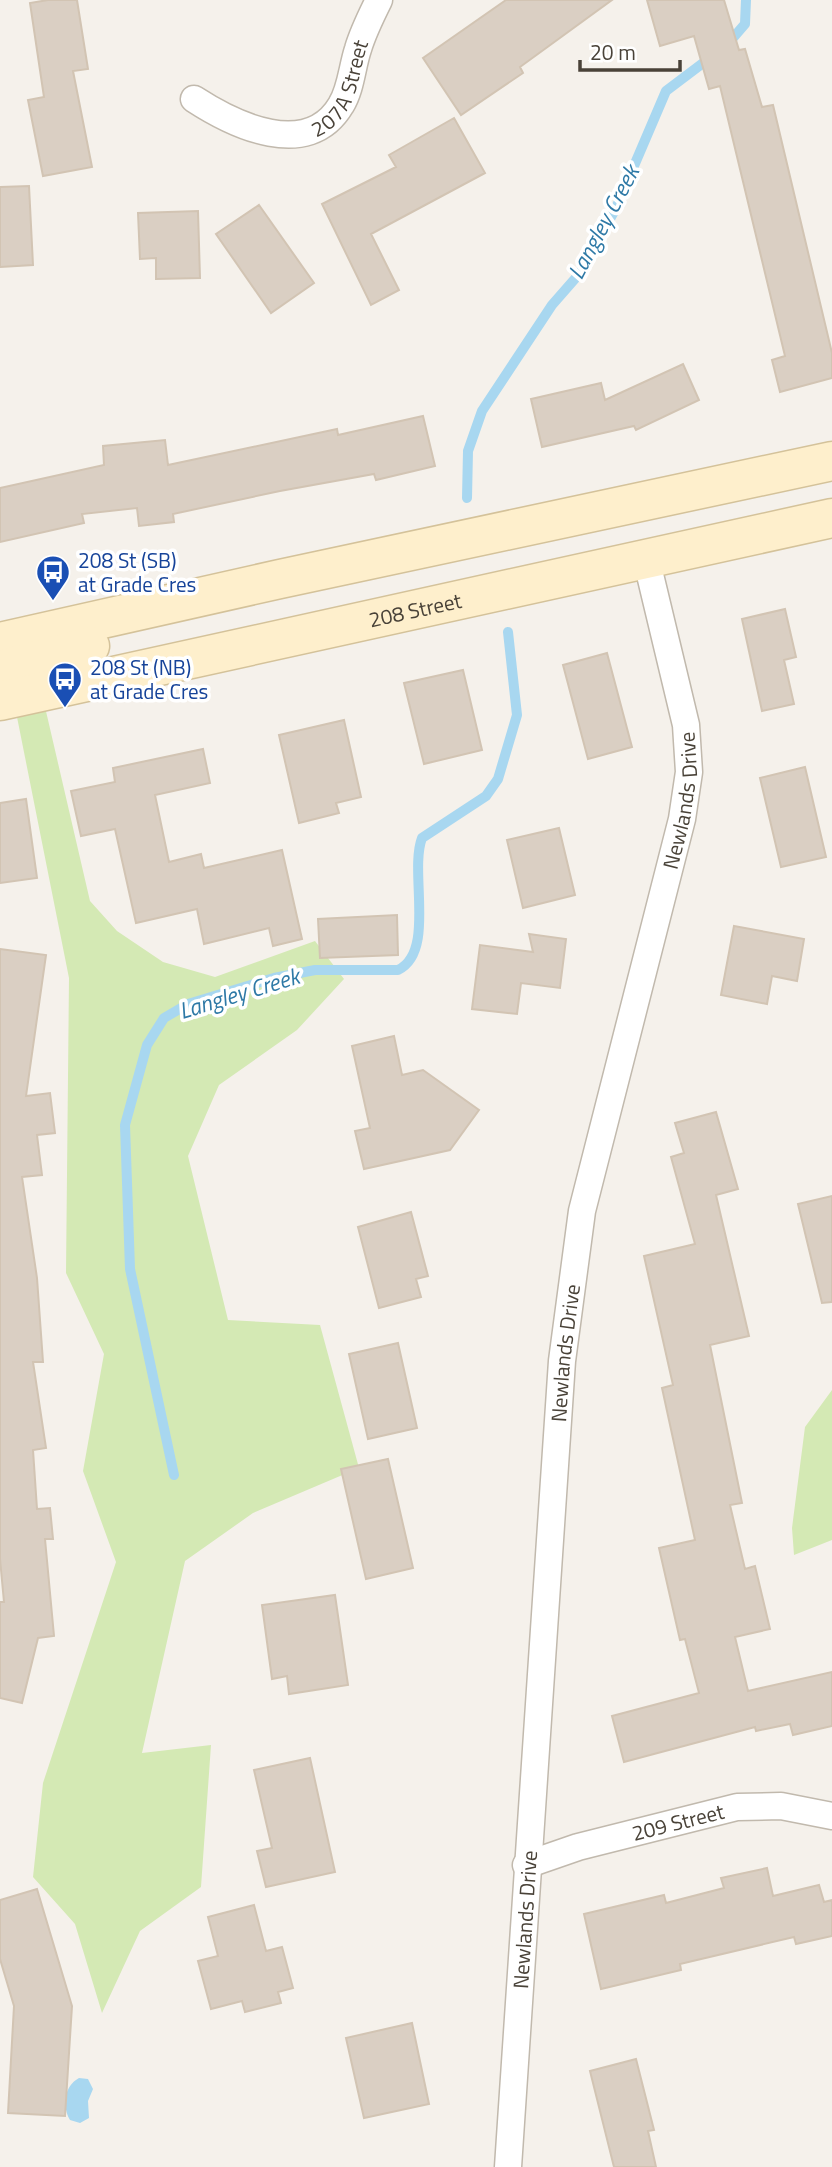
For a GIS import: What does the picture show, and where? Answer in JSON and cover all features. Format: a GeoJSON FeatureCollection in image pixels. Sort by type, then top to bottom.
{"type":"FeatureCollection","features":[{"type":"Feature","properties":{"kind":"main road"},"geometry":{"type":"LineString","coordinates":[[0,642],[832,461]]}},
{"type":"Feature","properties":{"kind":"main road","name":"208 Street"},"geometry":{"type":"LineString","coordinates":[[0,701],[832,518]]}},
{"type":"Feature","properties":{"kind":"main road"},"geometry":{"type":"LineString","coordinates":[[0,670],[57,657],[280,579]]}},
{"type":"Feature","properties":{"kind":"street","name":"207A Street"},"geometry":{"type":"LineString","coordinates":[[194,99],[227,120],[278,135],[302,132],[327,122],[342,105],[358,49],[379,0]]}},
{"type":"Feature","properties":{"kind":"street","name":"Newlands Drive"},"geometry":{"type":"LineString","coordinates":[[508,2167],[526,1865],[562,1361],[580,1225],[682,819],[689,772],[686,724],[646,558]]}},
{"type":"Feature","properties":{"kind":"street","name":"209 Street"},"geometry":{"type":"LineString","coordinates":[[526,1865],[578,1847],[737,1807],[781,1806],[832,1816]]}},
{"type":"Feature","properties":{"kind":"green space"},"geometry":{"type":"Polygon","coordinates":[[[45,707],[90,901],[117,931],[163,962],[215,977],[315,941],[344,979],[297,1030],[219,1085],[188,1156],[228,1320],[320,1325],[359,1468],[253,1513],[185,1561],[142,1753],[211,1745],[201,1887],[140,1931],[102,2013],[75,1924],[33,1877],[43,1783],[116,1562],[83,1471],[104,1354],[66,1273],[69,978],[16,712],[45,707]]]}},
{"type":"Feature","properties":{"kind":"green space"},"geometry":{"type":"Polygon","coordinates":[[[832,1390],[832,1540],[794,1555],[792,1528],[805,1427],[832,1390]]]}},
{"type":"Feature","properties":{"kind":"water"},"geometry":{"type":"Polygon","coordinates":[[[79,2078],[88,2079],[93,2089],[88,2101],[89,2118],[80,2123],[70,2120],[65,2103],[67,2091],[79,2078]]]}},
{"type":"Feature","properties":{"kind":"building"},"geometry":{"type":"Polygon","coordinates":[[[77,0],[88,69],[73,71],[92,167],[43,176],[28,100],[44,97],[30,3],[77,0]]]}},
{"type":"Feature","properties":{"kind":"building"},"geometry":{"type":"Polygon","coordinates":[[[506,0],[612,0],[520,67],[523,73],[461,115],[423,58],[506,0]]]}},
{"type":"Feature","properties":{"kind":"building"},"geometry":{"type":"Polygon","coordinates":[[[647,0],[724,0],[739,50],[745,49],[762,107],[773,105],[832,353],[832,378],[780,392],[772,360],[785,356],[720,86],[709,89],[694,36],[660,46],[647,0]]]}},
{"type":"Feature","properties":{"kind":"building"},"geometry":{"type":"Polygon","coordinates":[[[454,118],[485,173],[371,234],[399,290],[371,305],[322,204],[396,167],[389,155],[454,118]]]}},
{"type":"Feature","properties":{"kind":"building"},"geometry":{"type":"Polygon","coordinates":[[[29,186],[33,265],[0,267],[0,187],[29,186]]]}},
{"type":"Feature","properties":{"kind":"building"},"geometry":{"type":"Polygon","coordinates":[[[259,205],[314,283],[271,313],[216,234],[259,205]]]}},
{"type":"Feature","properties":{"kind":"building"},"geometry":{"type":"Polygon","coordinates":[[[198,211],[200,278],[156,279],[156,258],[140,259],[138,213],[198,211]]]}},
{"type":"Feature","properties":{"kind":"building"},"geometry":{"type":"Polygon","coordinates":[[[683,364],[699,400],[636,430],[634,426],[542,447],[531,399],[601,383],[605,400],[683,364]]]}},
{"type":"Feature","properties":{"kind":"building"},"geometry":{"type":"Polygon","coordinates":[[[423,416],[435,466],[376,480],[374,474],[280,491],[173,514],[174,522],[139,526],[137,508],[82,514],[84,523],[0,542],[0,488],[104,465],[103,446],[165,440],[168,465],[337,429],[338,435],[423,416]]]}},
{"type":"Feature","properties":{"kind":"building"},"geometry":{"type":"Polygon","coordinates":[[[785,609],[796,657],[784,660],[794,704],[762,711],[742,619],[785,609]]]}},
{"type":"Feature","properties":{"kind":"building"},"geometry":{"type":"Polygon","coordinates":[[[607,653],[632,747],[588,759],[563,665],[607,653]]]}},
{"type":"Feature","properties":{"kind":"building"},"geometry":{"type":"Polygon","coordinates":[[[463,670],[482,750],[424,764],[404,683],[463,670]]]}},
{"type":"Feature","properties":{"kind":"building"},"geometry":{"type":"Polygon","coordinates":[[[344,720],[361,797],[336,803],[339,813],[299,823],[279,735],[344,720]]]}},
{"type":"Feature","properties":{"kind":"building"},"geometry":{"type":"Polygon","coordinates":[[[203,749],[210,783],[155,795],[169,862],[201,854],[204,868],[282,850],[302,939],[273,946],[269,928],[204,944],[197,909],[136,923],[115,829],[81,836],[71,791],[115,782],[113,768],[203,749]]]}},
{"type":"Feature","properties":{"kind":"building"},"geometry":{"type":"Polygon","coordinates":[[[805,767],[826,857],[781,867],[760,778],[805,767]]]}},
{"type":"Feature","properties":{"kind":"building"},"geometry":{"type":"Polygon","coordinates":[[[26,799],[37,878],[0,883],[0,803],[26,799]]]}},
{"type":"Feature","properties":{"kind":"building"},"geometry":{"type":"Polygon","coordinates":[[[559,828],[575,895],[523,908],[507,840],[559,828]]]}},
{"type":"Feature","properties":{"kind":"building"},"geometry":{"type":"Polygon","coordinates":[[[397,915],[398,955],[320,958],[318,919],[397,915]]]}},
{"type":"Feature","properties":{"kind":"building"},"geometry":{"type":"Polygon","coordinates":[[[734,926],[804,939],[797,981],[772,976],[767,1004],[721,995],[734,926]]]}},
{"type":"Feature","properties":{"kind":"building"},"geometry":{"type":"Polygon","coordinates":[[[529,934],[566,939],[560,988],[521,983],[517,1014],[472,1009],[480,945],[533,952],[529,934]]]}},
{"type":"Feature","properties":{"kind":"building"},"geometry":{"type":"Polygon","coordinates":[[[0,949],[46,955],[26,1096],[50,1093],[55,1133],[37,1135],[42,1175],[22,1177],[37,1278],[43,1362],[33,1362],[46,1448],[33,1450],[37,1509],[50,1508],[53,1539],[45,1539],[54,1636],[38,1638],[22,1703],[0,1698],[0,1602],[4,1602],[0,1559],[0,949]]]}},
{"type":"Feature","properties":{"kind":"building"},"geometry":{"type":"Polygon","coordinates":[[[394,1036],[402,1075],[423,1070],[479,1110],[450,1150],[364,1169],[355,1131],[370,1128],[352,1046],[394,1036]]]}},
{"type":"Feature","properties":{"kind":"building"},"geometry":{"type":"Polygon","coordinates":[[[716,1112],[738,1189],[716,1195],[749,1336],[710,1345],[742,1503],[730,1505],[745,1569],[755,1566],[770,1629],[735,1637],[748,1691],[832,1672],[832,1726],[793,1735],[790,1724],[756,1731],[755,1727],[624,1762],[612,1716],[699,1693],[685,1639],[680,1640],[659,1548],[695,1540],[662,1388],[673,1385],[644,1256],[695,1244],[671,1157],[684,1153],[675,1123],[716,1112]]]}},
{"type":"Feature","properties":{"kind":"building"},"geometry":{"type":"Polygon","coordinates":[[[832,1196],[832,1302],[822,1303],[798,1204],[832,1196]]]}},
{"type":"Feature","properties":{"kind":"building"},"geometry":{"type":"Polygon","coordinates":[[[411,1212],[428,1276],[416,1279],[421,1297],[379,1308],[358,1227],[411,1212]]]}},
{"type":"Feature","properties":{"kind":"building"},"geometry":{"type":"Polygon","coordinates":[[[398,1343],[417,1428],[368,1439],[349,1354],[398,1343]]]}},
{"type":"Feature","properties":{"kind":"building"},"geometry":{"type":"Polygon","coordinates":[[[388,1459],[413,1568],[366,1579],[341,1469],[388,1459]]]}},
{"type":"Feature","properties":{"kind":"building"},"geometry":{"type":"Polygon","coordinates":[[[335,1595],[348,1685],[289,1694],[287,1676],[272,1679],[262,1605],[335,1595]]]}},
{"type":"Feature","properties":{"kind":"building"},"geometry":{"type":"Polygon","coordinates":[[[310,1758],[335,1872],[266,1887],[257,1851],[272,1848],[254,1770],[310,1758]]]}},
{"type":"Feature","properties":{"kind":"building"},"geometry":{"type":"Polygon","coordinates":[[[767,1868],[773,1896],[819,1885],[824,1902],[832,1900],[832,1936],[796,1944],[794,1937],[680,1964],[681,1970],[601,1989],[584,1914],[664,1895],[666,1903],[724,1888],[721,1878],[767,1868]]]}},
{"type":"Feature","properties":{"kind":"building"},"geometry":{"type":"Polygon","coordinates":[[[37,1889],[72,2006],[65,2116],[8,2113],[14,2006],[0,1959],[0,1900],[37,1889]]]}},
{"type":"Feature","properties":{"kind":"building"},"geometry":{"type":"Polygon","coordinates":[[[254,1905],[266,1951],[282,1947],[293,1988],[278,1992],[281,2003],[245,2012],[242,2001],[211,2009],[198,1961],[218,1956],[208,1917],[254,1905]]]}},
{"type":"Feature","properties":{"kind":"building"},"geometry":{"type":"Polygon","coordinates":[[[412,2023],[429,2104],[364,2118],[346,2038],[412,2023]]]}},
{"type":"Feature","properties":{"kind":"building"},"geometry":{"type":"Polygon","coordinates":[[[636,2059],[654,2130],[648,2131],[656,2167],[614,2167],[590,2071],[636,2059]]]}},
{"type":"Feature","properties":{"kind":"waterway","name":"Langley Creek"},"geometry":{"type":"LineString","coordinates":[[726,46],[745,24],[746,0]]}},
{"type":"Feature","properties":{"kind":"waterway","name":"Langley Creek"},"geometry":{"type":"LineString","coordinates":[[467,498],[468,451],[482,411],[552,305],[580,273],[616,208],[666,91],[711,57]]}},
{"type":"Feature","properties":{"kind":"waterway","name":"Langley Creek"},"geometry":{"type":"LineString","coordinates":[[174,1475],[130,1269],[125,1125],[147,1045],[164,1018],[188,1004],[274,978],[315,970],[398,970],[409,961],[416,947],[419,929],[418,870],[422,838],[486,796],[498,779],[517,715],[508,632]]}},
{"type":"Feature","properties":{"kind":"place","name":"208 St (SB) at Grade Cres"},"geometry":{"type":"Point","coordinates":[53,602]}},
{"type":"Feature","properties":{"kind":"place","name":"208 St (NB) at Grade Cres"},"geometry":{"type":"Point","coordinates":[65,709]}}]}
